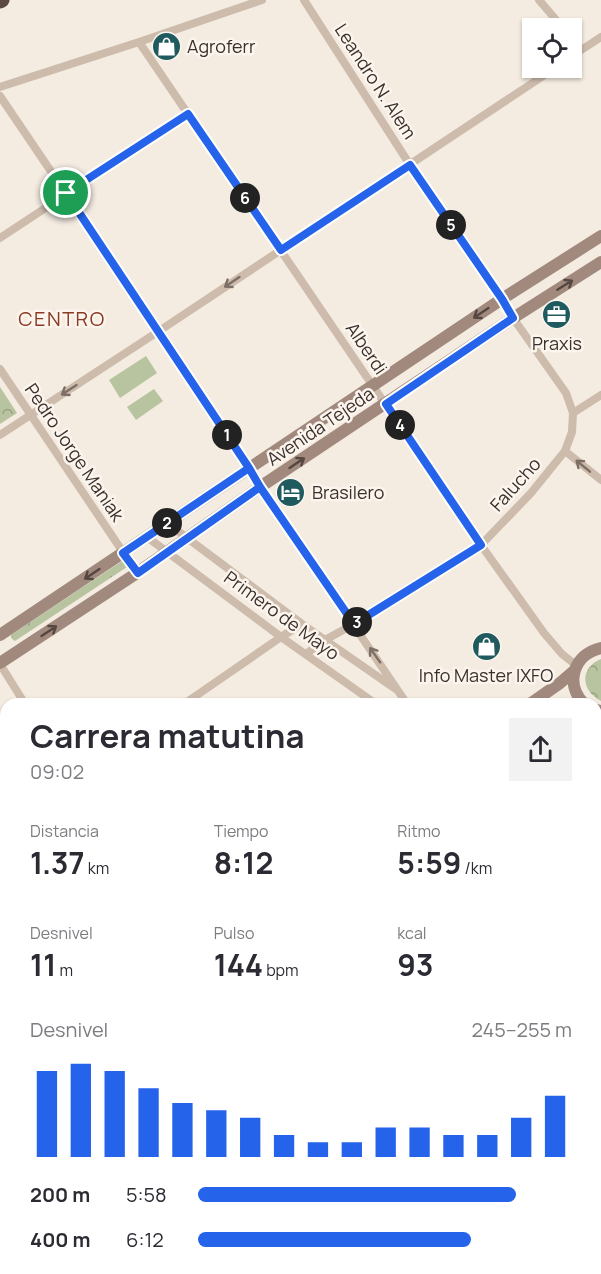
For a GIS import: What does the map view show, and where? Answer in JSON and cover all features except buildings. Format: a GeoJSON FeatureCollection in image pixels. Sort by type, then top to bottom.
{"type":"FeatureCollection","features":[{"type":"Feature","properties":{"kind":"main road","name":"Avenida Tejeda"},"geometry":{"type":"LineString","coordinates":[[0,635],[502,299],[601,236]]}},
{"type":"Feature","properties":{"kind":"main road","name":"Avenida Tejeda"},"geometry":{"type":"LineString","coordinates":[[0,663],[188,540],[260,487],[513,318],[601,262]]}},
{"type":"Feature","properties":{"kind":"main road"},"geometry":{"type":"LineString","coordinates":[[539,698],[560,683],[576,668],[584,656],[599,646]]}},
{"type":"Feature","properties":{"kind":"main road"},"geometry":{"type":"LineString","coordinates":[[576,668],[574,688],[580,698]]}},
{"type":"Feature","properties":{"kind":"street"},"geometry":{"type":"LineString","coordinates":[[0,87],[262,0]]}},
{"type":"Feature","properties":{"kind":"street","name":"Leandro N. Alem"},"geometry":{"type":"LineString","coordinates":[[304,0],[410,165],[513,318]]}},
{"type":"Feature","properties":{"kind":"street"},"geometry":{"type":"LineString","coordinates":[[539,0],[554,18]]}},
{"type":"Feature","properties":{"kind":"street"},"geometry":{"type":"LineString","coordinates":[[582,49],[601,37]]}},
{"type":"Feature","properties":{"kind":"street","name":"Alberdi"},"geometry":{"type":"LineString","coordinates":[[139,42],[481,545],[544,633],[576,668]]}},
{"type":"Feature","properties":{"kind":"street"},"geometry":{"type":"LineString","coordinates":[[0,435],[540,78]]}},
{"type":"Feature","properties":{"kind":"street"},"geometry":{"type":"LineString","coordinates":[[0,96],[260,487],[404,698]]}},
{"type":"Feature","properties":{"kind":"street"},"geometry":{"type":"LineString","coordinates":[[0,238],[188,114]]}},
{"type":"Feature","properties":{"kind":"street"},"geometry":{"type":"LineString","coordinates":[[513,318],[566,393],[573,413],[572,432],[566,451],[601,480]]}},
{"type":"Feature","properties":{"kind":"street","name":"Pedro Jorge Maniak"},"geometry":{"type":"LineString","coordinates":[[0,369],[138,573]]}},
{"type":"Feature","properties":{"kind":"street"},"geometry":{"type":"LineString","coordinates":[[573,413],[601,395]]}},
{"type":"Feature","properties":{"kind":"street","name":"Falucho"},"geometry":{"type":"LineString","coordinates":[[306,654],[325,640],[481,545],[531,493],[566,451]]}},
{"type":"Feature","properties":{"kind":"street","name":"Primero de Mayo"},"geometry":{"type":"LineString","coordinates":[[167,523],[302,624],[402,694]]}},
{"type":"Feature","properties":{"kind":"street","name":"Primero de Mayo"},"geometry":{"type":"LineString","coordinates":[[147,537],[368,698]]}},
{"type":"Feature","properties":{"kind":"street"},"geometry":{"type":"LineString","coordinates":[[193,698],[302,624]]}},
{"type":"Feature","properties":{"kind":"street"},"geometry":{"type":"LineString","coordinates":[[0,663],[21,698]]}},
{"type":"Feature","properties":{"kind":"green space"},"geometry":{"type":"Polygon","coordinates":[[[146,356],[157,373],[120,398],[109,380],[146,356]]]}},
{"type":"Feature","properties":{"kind":"green space"},"geometry":{"type":"Polygon","coordinates":[[[0,387],[17,413],[0,424],[0,387]]]}},
{"type":"Feature","properties":{"kind":"green space"},"geometry":{"type":"Polygon","coordinates":[[[154,389],[163,401],[136,420],[127,407],[154,389]]]}},
{"type":"Feature","properties":{"kind":"green space"},"geometry":{"type":"Polygon","coordinates":[[[122,561],[126,561],[127,567],[15,641],[12,639],[11,635],[122,561]]]}},
{"type":"Feature","properties":{"kind":"green space"},"geometry":{"type":"Polygon","coordinates":[[[601,659],[601,698],[594,697],[586,686],[586,674],[594,663],[601,659]]]}},
{"type":"Feature","properties":{"kind":"place","name":"Agroferr"},"geometry":{"type":"Point","coordinates":[166,46]}},
{"type":"Feature","properties":{"kind":"place","name":"Praxis"},"geometry":{"type":"Point","coordinates":[557,314]}},
{"type":"Feature","properties":{"kind":"place","name":"Brasilero"},"geometry":{"type":"Point","coordinates":[291,492]}},
{"type":"Feature","properties":{"kind":"place","name":"Info Master IXFO"},"geometry":{"type":"Point","coordinates":[486,646]}},
{"type":"Feature","properties":{"kind":"district","name":"CENTRO"},"geometry":{"type":"Point","coordinates":[62,318]}},
{"type":"Feature","properties":{"kind":"route"},"geometry":{"type":"LineString","coordinates":[[66,193],[188,114],[281,250],[410,165],[513,318],[386,404],[481,545],[354,624],[249,468],[123,553],[138,573],[188,540],[260,487],[249,468],[66,193]]}}]}
